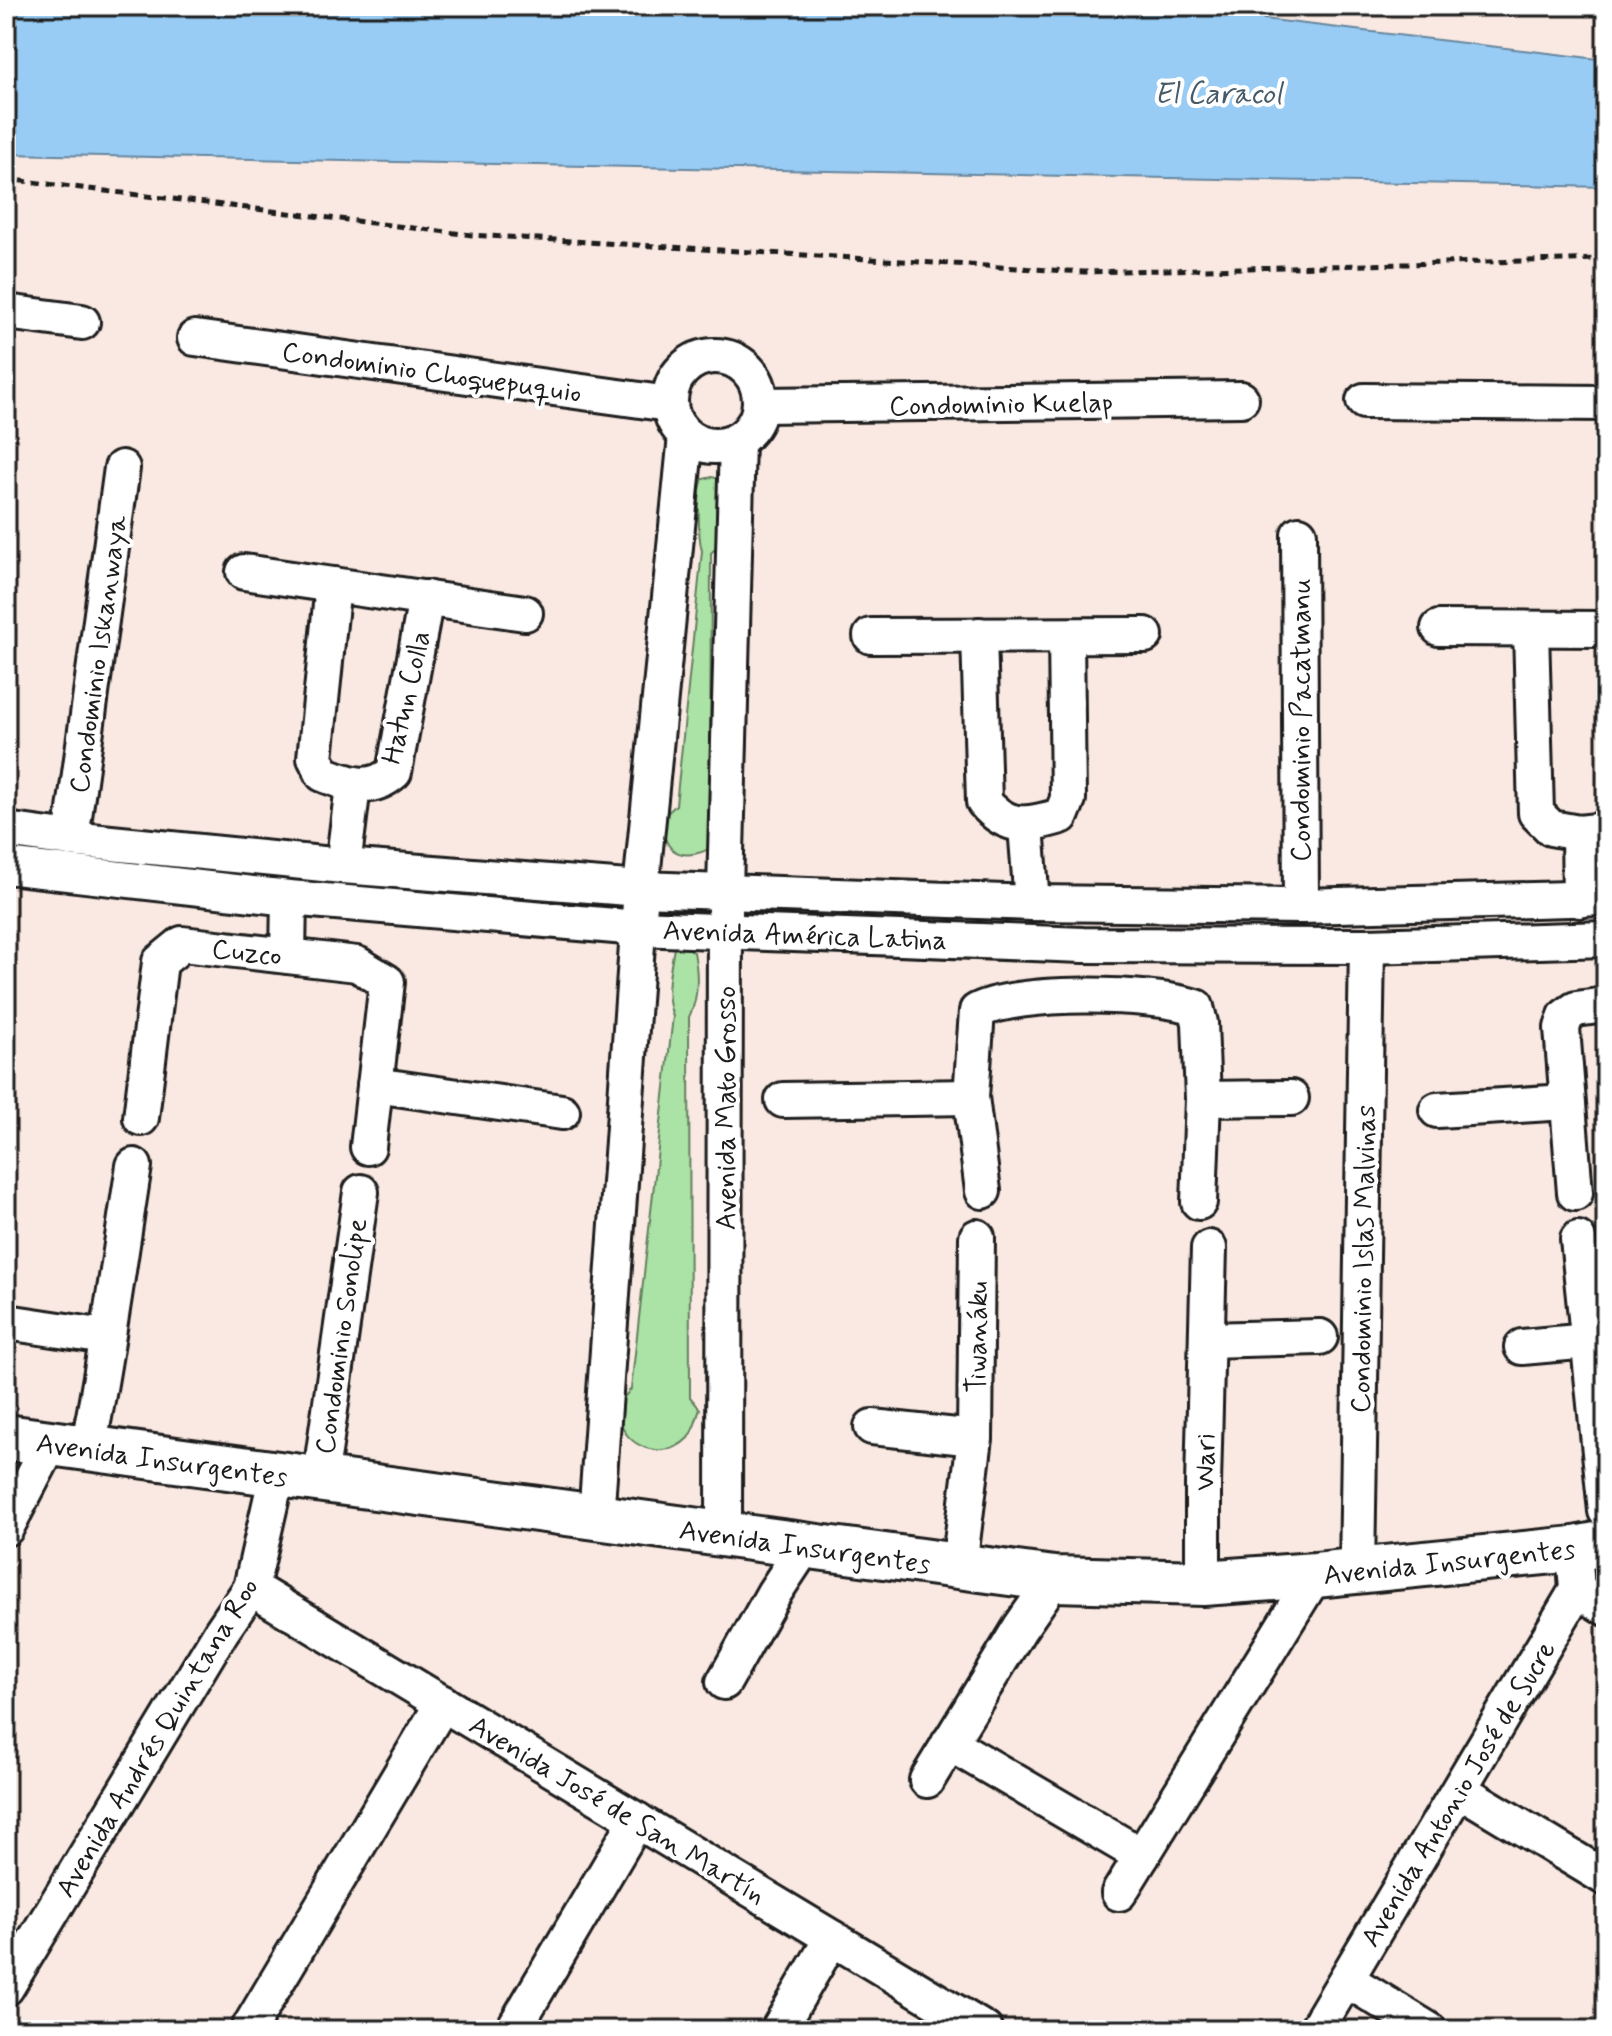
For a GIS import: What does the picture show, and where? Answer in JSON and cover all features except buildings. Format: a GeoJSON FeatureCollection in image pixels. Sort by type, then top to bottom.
{"type":"FeatureCollection","features":[{"type":"Feature","properties":{"kind":"main road","name":"Avenida Insurgentes"},"geometry":{"type":"LineString","coordinates":[[6,1437],[1054,1579],[1203,1583],[1586,1561]]}},
{"type":"Feature","properties":{"kind":"street"},"geometry":{"type":"LineString","coordinates":[[6,312],[82,322]]}},
{"type":"Feature","properties":{"kind":"street","name":"Condominio Choquepuquio"},"geometry":{"type":"LineString","coordinates":[[195,338],[669,404]]}},
{"type":"Feature","properties":{"kind":"street"},"geometry":{"type":"LineString","coordinates":[[704,356],[726,356],[745,366],[757,384],[761,405],[753,426],[737,441],[711,446],[686,436],[675,422],[669,404],[672,383],[685,366],[704,356]]}},
{"type":"Feature","properties":{"kind":"street","name":"Condominio Kuelap"},"geometry":{"type":"LineString","coordinates":[[761,405],[1241,399]]}},
{"type":"Feature","properties":{"kind":"street"},"geometry":{"type":"LineString","coordinates":[[1364,401],[1606,403]]}},
{"type":"Feature","properties":{"kind":"street"},"geometry":{"type":"LineString","coordinates":[[596,1518],[641,889],[686,436]]}},
{"type":"Feature","properties":{"kind":"street","name":"Avenida Mato Grosso"},"geometry":{"type":"LineString","coordinates":[[724,1535],[725,890],[737,441]]}},
{"type":"Feature","properties":{"kind":"street","name":"Condominio Iskanwaya"},"geometry":{"type":"LineString","coordinates":[[71,839],[122,468]]}},
{"type":"Feature","properties":{"kind":"street","name":"Condominio Pacatmanu"},"geometry":{"type":"LineString","coordinates":[[1299,534],[1301,906]]}},
{"type":"Feature","properties":{"kind":"street","name":"Hatun Colla"},"geometry":{"type":"LineString","coordinates":[[244,572],[525,613]]}},
{"type":"Feature","properties":{"kind":"street","name":"Hatun Colla"},"geometry":{"type":"LineString","coordinates":[[333,585],[315,758],[323,774],[353,786],[382,782],[394,772],[426,598]]}},
{"type":"Feature","properties":{"kind":"street"},"geometry":{"type":"LineString","coordinates":[[1439,628],[1606,629]]}},
{"type":"Feature","properties":{"kind":"street"},"geometry":{"type":"LineString","coordinates":[[1531,630],[1536,813],[1551,828],[1592,831],[1593,899]]}},
{"type":"Feature","properties":{"kind":"street"},"geometry":{"type":"LineString","coordinates":[[979,635],[984,802],[994,815],[1026,826],[1061,816],[1068,799],[1066,636]]}},
{"type":"Feature","properties":{"kind":"street"},"geometry":{"type":"LineString","coordinates":[[871,636],[1145,635]]}},
{"type":"Feature","properties":{"kind":"street"},"geometry":{"type":"LineString","coordinates":[[343,866],[353,786]]}},
{"type":"Feature","properties":{"kind":"street"},"geometry":{"type":"LineString","coordinates":[[1026,826],[1032,903]]}},
{"type":"Feature","properties":{"kind":"street","name":"Avenida América Latina"},"geometry":{"type":"LineString","coordinates":[[6,830],[343,866],[641,889],[1032,903],[1301,906],[1593,899]]}},
{"type":"Feature","properties":{"kind":"street","name":"Avenida América Latina"},"geometry":{"type":"LineString","coordinates":[[6,866],[289,898],[638,928],[725,931],[1084,967],[1367,946],[1606,939]]}},
{"type":"Feature","properties":{"kind":"street"},"geometry":{"type":"LineString","coordinates":[[288,956],[289,898]]}},
{"type":"Feature","properties":{"kind":"street","name":"Cuzco"},"geometry":{"type":"LineString","coordinates":[[141,1118],[160,962],[182,944],[357,964],[387,982],[368,1147]]}},
{"type":"Feature","properties":{"kind":"street","name":"Condominio Islas Malvinas"},"geometry":{"type":"LineString","coordinates":[[1336,1573],[1367,946]]}},
{"type":"Feature","properties":{"kind":"street"},"geometry":{"type":"LineString","coordinates":[[983,1191],[971,1097],[977,1011],[1084,967],[1196,1007],[1200,1023],[1203,1099],[1199,1202]]}},
{"type":"Feature","properties":{"kind":"street"},"geometry":{"type":"LineString","coordinates":[[1575,1193],[1562,1028],[1566,1016],[1576,1009],[1606,1005]]}},
{"type":"Feature","properties":{"kind":"street"},"geometry":{"type":"LineString","coordinates":[[375,1085],[562,1112]]}},
{"type":"Feature","properties":{"kind":"street"},"geometry":{"type":"LineString","coordinates":[[783,1100],[971,1097]]}},
{"type":"Feature","properties":{"kind":"street"},"geometry":{"type":"LineString","coordinates":[[1203,1099],[1291,1098]]}},
{"type":"Feature","properties":{"kind":"street"},"geometry":{"type":"LineString","coordinates":[[1437,1110],[1566,1102]]}},
{"type":"Feature","properties":{"kind":"street"},"geometry":{"type":"LineString","coordinates":[[6,1528],[69,1446],[103,1370],[134,1166]]}},
{"type":"Feature","properties":{"kind":"street","name":"Condominio Sonolipe"},"geometry":{"type":"LineString","coordinates":[[320,1480],[361,1192]]}},
{"type":"Feature","properties":{"kind":"street","name":"Tiwanáku"},"geometry":{"type":"LineString","coordinates":[[959,1566],[975,1438],[977,1237]]}},
{"type":"Feature","properties":{"kind":"street"},"geometry":{"type":"LineString","coordinates":[[1578,1239],[1606,1511]]}},
{"type":"Feature","properties":{"kind":"street","name":"Wari"},"geometry":{"type":"LineString","coordinates":[[1203,1583],[1209,1248]]}},
{"type":"Feature","properties":{"kind":"street"},"geometry":{"type":"LineString","coordinates":[[7,1322],[106,1337]]}},
{"type":"Feature","properties":{"kind":"street"},"geometry":{"type":"LineString","coordinates":[[1207,1340],[1320,1337]]}},
{"type":"Feature","properties":{"kind":"street"},"geometry":{"type":"LineString","coordinates":[[1522,1347],[1589,1341]]}},
{"type":"Feature","properties":{"kind":"street"},"geometry":{"type":"LineString","coordinates":[[872,1427],[975,1438]]}},
{"type":"Feature","properties":{"kind":"street","name":"Avenida Andrés Quintana Roo"},"geometry":{"type":"LineString","coordinates":[[6,1988],[221,1632],[251,1588],[277,1474]]}},
{"type":"Feature","properties":{"kind":"street"},"geometry":{"type":"LineString","coordinates":[[724,1682],[774,1593],[805,1546]]}},
{"type":"Feature","properties":{"kind":"street"},"geometry":{"type":"LineString","coordinates":[[1586,1561],[1606,1608]]}},
{"type":"Feature","properties":{"kind":"street","name":"Avenida Antonio José de Sucre"},"geometry":{"type":"LineString","coordinates":[[1316,2030],[1460,1790],[1586,1561]]}},
{"type":"Feature","properties":{"kind":"street"},"geometry":{"type":"LineString","coordinates":[[1119,1893],[1336,1573]]}},
{"type":"Feature","properties":{"kind":"street"},"geometry":{"type":"LineString","coordinates":[[927,1780],[1054,1579]]}},
{"type":"Feature","properties":{"kind":"street","name":"Avenida José de San Martín"},"geometry":{"type":"LineString","coordinates":[[251,1588],[985,2030]]}},
{"type":"Feature","properties":{"kind":"street"},"geometry":{"type":"LineString","coordinates":[[248,2030],[443,1703]]}},
{"type":"Feature","properties":{"kind":"street"},"geometry":{"type":"LineString","coordinates":[[949,1743],[1142,1856]]}},
{"type":"Feature","properties":{"kind":"street"},"geometry":{"type":"LineString","coordinates":[[1460,1790],[1606,1878]]}},
{"type":"Feature","properties":{"kind":"street"},"geometry":{"type":"LineString","coordinates":[[513,2030],[637,1820]]}},
{"type":"Feature","properties":{"kind":"street"},"geometry":{"type":"LineString","coordinates":[[778,2030],[832,1938]]}},
{"type":"Feature","properties":{"kind":"street"},"geometry":{"type":"LineString","coordinates":[[1347,1980],[1429,2030]]}},
{"type":"Feature","properties":{"kind":"path"},"geometry":{"type":"LineString","coordinates":[[6,179],[472,235],[1084,272],[1606,259]]}},
{"type":"Feature","properties":{"kind":"green space"},"geometry":{"type":"Polygon","coordinates":[[[703,479],[719,479],[719,545],[711,553],[710,807],[717,844],[696,854],[681,854],[669,846],[664,836],[663,817],[676,805],[702,551],[700,494],[703,479]]]}},
{"type":"Feature","properties":{"kind":"green space"},"geometry":{"type":"Polygon","coordinates":[[[685,946],[694,952],[697,977],[695,1002],[689,1017],[690,1397],[700,1409],[688,1438],[672,1448],[653,1450],[629,1437],[622,1426],[618,1404],[631,1389],[673,1016],[668,991],[670,974],[674,948],[685,946]]]}},
{"type":"Feature","properties":{"kind":"water","name":"El Caracol"},"geometry":{"type":"Polygon","coordinates":[[[6,6],[1250,6],[1264,19],[1606,60],[1606,187],[6,154],[6,6]]]}}]}
